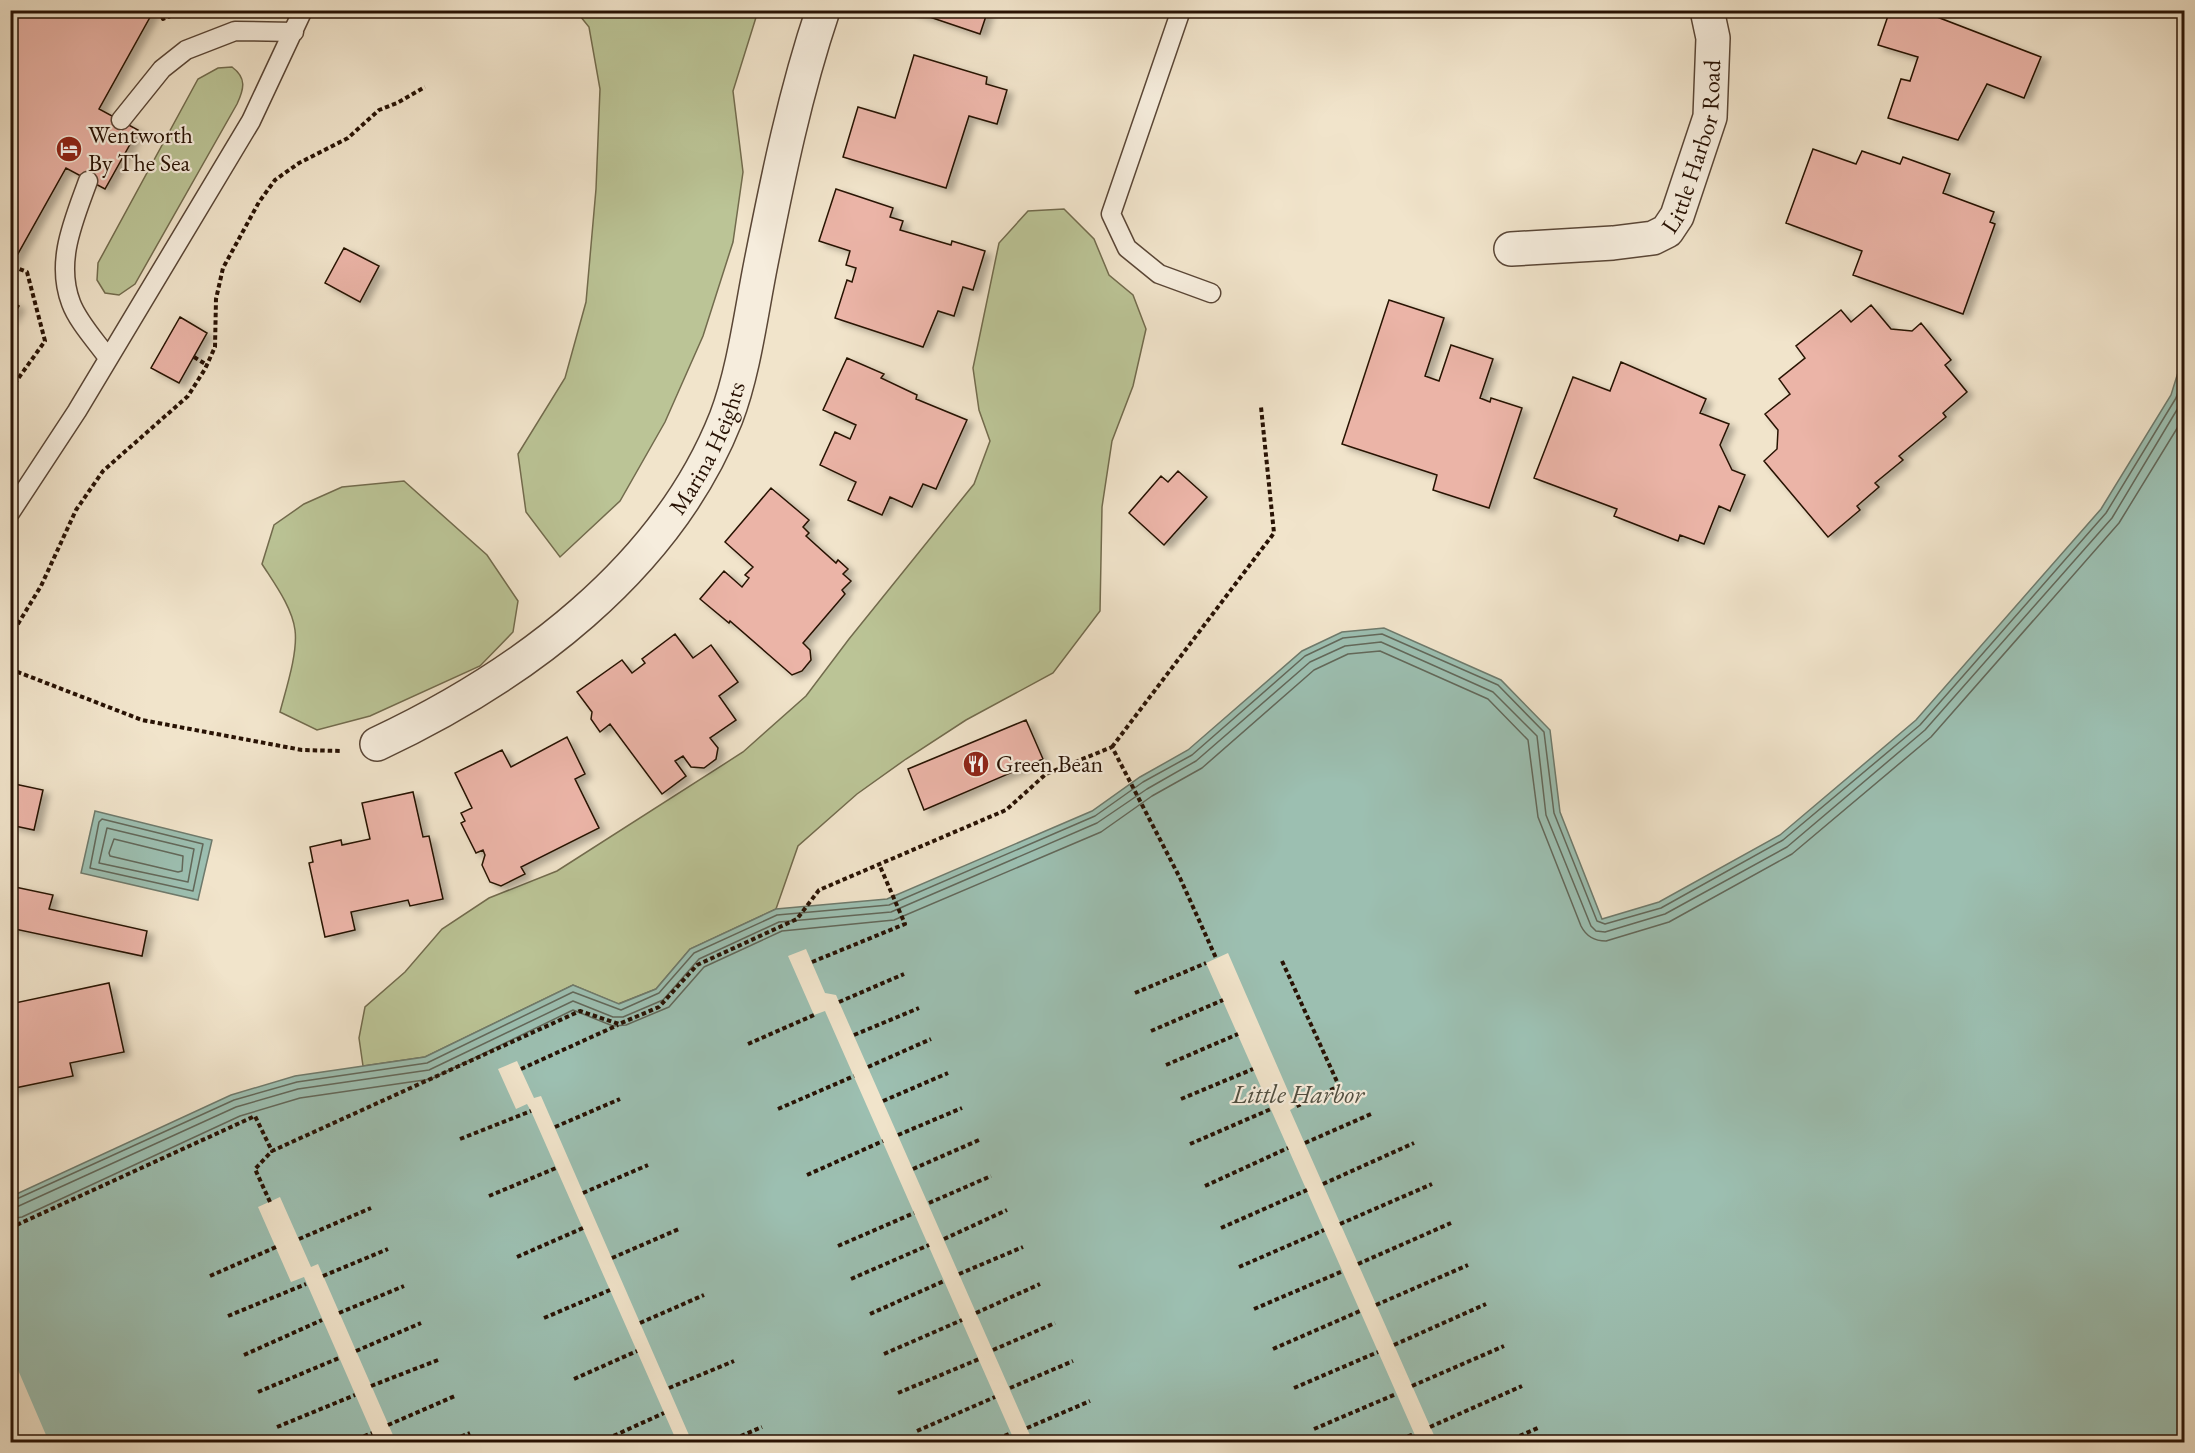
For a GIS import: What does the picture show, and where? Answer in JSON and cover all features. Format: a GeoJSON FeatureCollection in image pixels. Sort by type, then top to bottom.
{"type":"FeatureCollection","features":[{"type":"Feature","properties":{"kind":"street","name":"Marina Heights"},"geometry":{"type":"LineString","coordinates":[[377,744],[456,704],[507,671],[562,628],[610,586],[658,535],[700,475],[726,417],[746,342],[792,113],[823,10]]}},
{"type":"Feature","properties":{"kind":"street","name":"Little Harbor Road"},"geometry":{"type":"LineString","coordinates":[[1511,249],[1613,243],[1653,238],[1667,231],[1677,216],[1710,117],[1713,38],[1707,10]]}},
{"type":"Feature","properties":{"kind":"lane"},"geometry":{"type":"LineString","coordinates":[[10,513],[108,358],[251,121],[303,10]]}},
{"type":"Feature","properties":{"kind":"lane"},"geometry":{"type":"LineString","coordinates":[[1181,10],[1111,214],[1127,248],[1159,274],[1211,293]]}},
{"type":"Feature","properties":{"kind":"lane"},"geometry":{"type":"LineString","coordinates":[[121,120],[162,69],[186,50],[236,31],[294,32]]}},
{"type":"Feature","properties":{"kind":"lane"},"geometry":{"type":"LineString","coordinates":[[88,181],[65,245],[65,279],[71,305],[108,358]]}},
{"type":"Feature","properties":{"kind":"path"},"geometry":{"type":"LineString","coordinates":[[159,10],[162,19],[186,10]]}},
{"type":"Feature","properties":{"kind":"path"},"geometry":{"type":"LineString","coordinates":[[10,637],[42,586],[76,510],[103,471],[188,396],[207,365],[215,347],[216,299],[223,268],[259,202],[276,180],[299,163],[348,138],[379,110],[397,104],[425,87]]}},
{"type":"Feature","properties":{"kind":"path"},"geometry":{"type":"LineString","coordinates":[[10,390],[45,341],[27,272],[12,266]]}},
{"type":"Feature","properties":{"kind":"path"},"geometry":{"type":"LineString","coordinates":[[194,357],[207,365]]}},
{"type":"Feature","properties":{"kind":"path"},"geometry":{"type":"LineString","coordinates":[[521,1069],[659,1007],[697,965],[797,919],[819,890],[1006,810],[1046,774],[1112,747],[1274,533],[1261,407]]}},
{"type":"Feature","properties":{"kind":"path"},"geometry":{"type":"LineString","coordinates":[[10,669],[142,720],[302,750],[339,751],[377,744]]}},
{"type":"Feature","properties":{"kind":"path"},"geometry":{"type":"LineString","coordinates":[[1112,747],[1180,878],[1216,958]]}},
{"type":"Feature","properties":{"kind":"path"},"geometry":{"type":"LineString","coordinates":[[812,962],[904,924],[879,864]]}},
{"type":"Feature","properties":{"kind":"path"},"geometry":{"type":"LineString","coordinates":[[1282,961],[1339,1086],[1295,1107]]}},
{"type":"Feature","properties":{"kind":"path"},"geometry":{"type":"LineString","coordinates":[[1135,993],[1206,963]]}},
{"type":"Feature","properties":{"kind":"path"},"geometry":{"type":"LineString","coordinates":[[839,1002],[904,974]]}},
{"type":"Feature","properties":{"kind":"path"},"geometry":{"type":"LineString","coordinates":[[1152,1031],[1223,1000]]}},
{"type":"Feature","properties":{"kind":"path"},"geometry":{"type":"LineString","coordinates":[[854,1035],[919,1008]]}},
{"type":"Feature","properties":{"kind":"path"},"geometry":{"type":"LineString","coordinates":[[270,1202],[255,1169],[272,1150],[580,1011],[619,1024]]}},
{"type":"Feature","properties":{"kind":"path"},"geometry":{"type":"LineString","coordinates":[[748,1044],[814,1015]]}},
{"type":"Feature","properties":{"kind":"path"},"geometry":{"type":"LineString","coordinates":[[1166,1065],[1238,1034]]}},
{"type":"Feature","properties":{"kind":"path"},"geometry":{"type":"LineString","coordinates":[[868,1067],[931,1040]]}},
{"type":"Feature","properties":{"kind":"path"},"geometry":{"type":"LineString","coordinates":[[1181,1099],[1253,1069]]}},
{"type":"Feature","properties":{"kind":"path"},"geometry":{"type":"LineString","coordinates":[[883,1101],[948,1073]]}},
{"type":"Feature","properties":{"kind":"path"},"geometry":{"type":"LineString","coordinates":[[778,1109],[854,1076]]}},
{"type":"Feature","properties":{"kind":"path"},"geometry":{"type":"LineString","coordinates":[[555,1127],[620,1099]]}},
{"type":"Feature","properties":{"kind":"path"},"geometry":{"type":"LineString","coordinates":[[898,1135],[963,1108]]}},
{"type":"Feature","properties":{"kind":"path"},"geometry":{"type":"LineString","coordinates":[[1190,1144],[1271,1109]]}},
{"type":"Feature","properties":{"kind":"path"},"geometry":{"type":"LineString","coordinates":[[460,1139],[531,1111]]}},
{"type":"Feature","properties":{"kind":"path"},"geometry":{"type":"LineString","coordinates":[[1305,1143],[1371,1114]]}},
{"type":"Feature","properties":{"kind":"path"},"geometry":{"type":"LineString","coordinates":[[10,1228],[255,1116],[272,1150]]}},
{"type":"Feature","properties":{"kind":"path"},"geometry":{"type":"LineString","coordinates":[[913,1169],[979,1140]]}},
{"type":"Feature","properties":{"kind":"path"},"geometry":{"type":"LineString","coordinates":[[807,1175],[883,1141]]}},
{"type":"Feature","properties":{"kind":"path"},"geometry":{"type":"LineString","coordinates":[[1323,1184],[1414,1143]]}},
{"type":"Feature","properties":{"kind":"path"},"geometry":{"type":"LineString","coordinates":[[1205,1186],[1288,1149]]}},
{"type":"Feature","properties":{"kind":"path"},"geometry":{"type":"LineString","coordinates":[[583,1193],[648,1165]]}},
{"type":"Feature","properties":{"kind":"path"},"geometry":{"type":"LineString","coordinates":[[489,1196],[556,1168]]}},
{"type":"Feature","properties":{"kind":"path"},"geometry":{"type":"LineString","coordinates":[[929,1203],[991,1176]]}},
{"type":"Feature","properties":{"kind":"path"},"geometry":{"type":"LineString","coordinates":[[1340,1224],[1432,1184]]}},
{"type":"Feature","properties":{"kind":"path"},"geometry":{"type":"LineString","coordinates":[[1221,1228],[1307,1190]]}},
{"type":"Feature","properties":{"kind":"path"},"geometry":{"type":"LineString","coordinates":[[299,1239],[371,1208]]}},
{"type":"Feature","properties":{"kind":"path"},"geometry":{"type":"LineString","coordinates":[[944,1239],[1006,1210]]}},
{"type":"Feature","properties":{"kind":"path"},"geometry":{"type":"LineString","coordinates":[[838,1246],[914,1213]]}},
{"type":"Feature","properties":{"kind":"path"},"geometry":{"type":"LineString","coordinates":[[1358,1264],[1451,1223]]}},
{"type":"Feature","properties":{"kind":"path"},"geometry":{"type":"LineString","coordinates":[[517,1257],[583,1228]]}},
{"type":"Feature","properties":{"kind":"path"},"geometry":{"type":"LineString","coordinates":[[612,1258],[679,1229]]}},
{"type":"Feature","properties":{"kind":"path"},"geometry":{"type":"LineString","coordinates":[[1239,1267],[1324,1230]]}},
{"type":"Feature","properties":{"kind":"path"},"geometry":{"type":"LineString","coordinates":[[851,1280],[929,1245]]}},
{"type":"Feature","properties":{"kind":"path"},"geometry":{"type":"LineString","coordinates":[[210,1276],[276,1247]]}},
{"type":"Feature","properties":{"kind":"path"},"geometry":{"type":"LineString","coordinates":[[959,1274],[1023,1247]]}},
{"type":"Feature","properties":{"kind":"path"},"geometry":{"type":"LineString","coordinates":[[323,1276],[388,1249]]}},
{"type":"Feature","properties":{"kind":"path"},"geometry":{"type":"LineString","coordinates":[[1376,1305],[1468,1265]]}},
{"type":"Feature","properties":{"kind":"path"},"geometry":{"type":"LineString","coordinates":[[1254,1309],[1342,1271]]}},
{"type":"Feature","properties":{"kind":"path"},"geometry":{"type":"LineString","coordinates":[[870,1314],[944,1281]]}},
{"type":"Feature","properties":{"kind":"path"},"geometry":{"type":"LineString","coordinates":[[228,1316],[306,1284]]}},
{"type":"Feature","properties":{"kind":"path"},"geometry":{"type":"LineString","coordinates":[[976,1312],[1040,1284]]}},
{"type":"Feature","properties":{"kind":"path"},"geometry":{"type":"LineString","coordinates":[[339,1313],[404,1286]]}},
{"type":"Feature","properties":{"kind":"path"},"geometry":{"type":"LineString","coordinates":[[544,1318],[610,1290]]}},
{"type":"Feature","properties":{"kind":"path"},"geometry":{"type":"LineString","coordinates":[[640,1323],[704,1296]]}},
{"type":"Feature","properties":{"kind":"path"},"geometry":{"type":"LineString","coordinates":[[1394,1346],[1486,1304]]}},
{"type":"Feature","properties":{"kind":"path"},"geometry":{"type":"LineString","coordinates":[[1273,1349],[1360,1311]]}},
{"type":"Feature","properties":{"kind":"path"},"geometry":{"type":"LineString","coordinates":[[244,1355],[322,1320]]}},
{"type":"Feature","properties":{"kind":"path"},"geometry":{"type":"LineString","coordinates":[[884,1354],[962,1320]]}},
{"type":"Feature","properties":{"kind":"path"},"geometry":{"type":"LineString","coordinates":[[356,1351],[421,1323]]}},
{"type":"Feature","properties":{"kind":"path"},"geometry":{"type":"LineString","coordinates":[[993,1350],[1055,1323]]}},
{"type":"Feature","properties":{"kind":"path"},"geometry":{"type":"LineString","coordinates":[[1412,1386],[1504,1346]]}},
{"type":"Feature","properties":{"kind":"path"},"geometry":{"type":"LineString","coordinates":[[574,1379],[637,1351]]}},
{"type":"Feature","properties":{"kind":"path"},"geometry":{"type":"LineString","coordinates":[[1294,1388],[1378,1352]]}},
{"type":"Feature","properties":{"kind":"path"},"geometry":{"type":"LineString","coordinates":[[258,1392],[339,1358]]}},
{"type":"Feature","properties":{"kind":"path"},"geometry":{"type":"LineString","coordinates":[[898,1393],[979,1359]]}},
{"type":"Feature","properties":{"kind":"path"},"geometry":{"type":"LineString","coordinates":[[371,1386],[438,1360]]}},
{"type":"Feature","properties":{"kind":"path"},"geometry":{"type":"LineString","coordinates":[[669,1388],[734,1361]]}},
{"type":"Feature","properties":{"kind":"path"},"geometry":{"type":"LineString","coordinates":[[1010,1388],[1073,1361]]}},
{"type":"Feature","properties":{"kind":"path"},"geometry":{"type":"LineString","coordinates":[[1430,1427],[1522,1386]]}},
{"type":"Feature","properties":{"kind":"path"},"geometry":{"type":"LineString","coordinates":[[1314,1429],[1396,1394]]}},
{"type":"Feature","properties":{"kind":"path"},"geometry":{"type":"LineString","coordinates":[[277,1427],[355,1395]]}},
{"type":"Feature","properties":{"kind":"path"},"geometry":{"type":"LineString","coordinates":[[388,1425],[455,1395]]}},
{"type":"Feature","properties":{"kind":"path"},"geometry":{"type":"LineString","coordinates":[[917,1431],[995,1397]]}},
{"type":"Feature","properties":{"kind":"path"},"geometry":{"type":"LineString","coordinates":[[1027,1428],[1090,1401]]}},
{"type":"Feature","properties":{"kind":"path"},"geometry":{"type":"LineString","coordinates":[[600,1442],[664,1413]]}},
{"type":"Feature","properties":{"kind":"path"},"geometry":{"type":"LineString","coordinates":[[727,1443],[762,1427]]}},
{"type":"Feature","properties":{"kind":"path"},"geometry":{"type":"LineString","coordinates":[[1506,1443],[1540,1427]]}},
{"type":"Feature","properties":{"kind":"path"},"geometry":{"type":"LineString","coordinates":[[447,1443],[470,1433]]}},
{"type":"Feature","properties":{"kind":"path"},"geometry":{"type":"LineString","coordinates":[[991,1443],[1011,1433]]}},
{"type":"Feature","properties":{"kind":"path"},"geometry":{"type":"LineString","coordinates":[[350,1443],[372,1434]]}},
{"type":"Feature","properties":{"kind":"path"},"geometry":{"type":"LineString","coordinates":[[1394,1443],[1414,1434]]}},
{"type":"Feature","properties":{"kind":"path"},"geometry":{"type":"LineString","coordinates":[[1096,1443],[1107,1438]]}},
{"type":"Feature","properties":{"kind":"shaded area"},"geometry":{"type":"Polygon","coordinates":[[[576,11],[758,11],[733,91],[743,172],[733,242],[703,336],[665,422],[620,501],[560,557],[526,512],[518,454],[565,378],[586,302],[596,189],[600,89],[589,27],[576,11]]]}},
{"type":"Feature","properties":{"kind":"shaded area"},"geometry":{"type":"Polygon","coordinates":[[[232,67],[240,75],[243,84],[237,104],[135,284],[119,295],[105,293],[97,280],[98,263],[198,79],[218,68],[232,67]]]}},
{"type":"Feature","properties":{"kind":"shaded area"},"geometry":{"type":"Polygon","coordinates":[[[1064,209],[1094,239],[1109,275],[1133,295],[1146,329],[1133,386],[1112,441],[1102,507],[1100,611],[1053,673],[966,720],[857,794],[798,846],[776,909],[690,949],[656,989],[618,1004],[573,985],[425,1057],[363,1066],[359,1038],[365,1007],[405,972],[442,929],[489,898],[557,871],[743,752],[806,696],[974,484],[990,441],[979,410],[973,368],[999,243],[1028,211],[1064,209]]]}},
{"type":"Feature","properties":{"kind":"shaded area"},"geometry":{"type":"Polygon","coordinates":[[[404,481],[487,555],[518,601],[513,632],[480,666],[370,716],[317,730],[280,712],[291,671],[295,649],[295,630],[282,596],[262,564],[274,525],[304,504],[342,487],[404,481]]]}},
{"type":"Feature","properties":{"kind":"water","name":"Little Harbor"},"geometry":{"type":"Polygon","coordinates":[[[2184,353],[2184,1442],[11,1442],[10,1197],[231,1095],[295,1076],[425,1057],[573,985],[619,1004],[656,989],[690,949],[776,909],[887,899],[1092,811],[1140,777],[1188,750],[1302,651],[1342,632],[1384,628],[1501,680],[1550,730],[1560,812],[1602,919],[1659,902],[1780,835],[1916,720],[2101,509],[2171,395],[2184,353]]]}},
{"type":"Feature","properties":{"kind":"water"},"geometry":{"type":"Polygon","coordinates":[[[95,811],[212,840],[198,900],[81,873],[95,811]]]}},
{"type":"Feature","properties":{"kind":"pier"},"geometry":{"type":"Polygon","coordinates":[[[806,949],[825,993],[836,995],[1033,1442],[1015,1442],[825,1011],[814,1015],[788,956],[806,949]]]}},
{"type":"Feature","properties":{"kind":"pier"},"geometry":{"type":"Polygon","coordinates":[[[1228,953],[1295,1107],[1290,1110],[1437,1442],[1418,1442],[1206,963],[1228,953]]]}},
{"type":"Feature","properties":{"kind":"pier"},"geometry":{"type":"Polygon","coordinates":[[[517,1061],[534,1098],[541,1096],[692,1442],[677,1442],[531,1111],[527,1104],[516,1109],[498,1069],[517,1061]]]}},
{"type":"Feature","properties":{"kind":"pier"},"geometry":{"type":"Polygon","coordinates":[[[280,1197],[311,1267],[318,1264],[396,1442],[376,1442],[304,1277],[291,1282],[258,1207],[280,1197]]]}},
{"type":"Feature","properties":{"kind":"pier"},"geometry":{"type":"Polygon","coordinates":[[[12,1356],[49,1442],[17,1442],[11,1428],[12,1356]]]}},
{"type":"Feature","properties":{"kind":"building","name":"Wentworth By The Sea"},"geometry":{"type":"Polygon","coordinates":[[[10,10],[154,10],[99,109],[138,130],[105,189],[66,168],[10,268],[10,10]]]}},
{"type":"Feature","properties":{"kind":"building"},"geometry":{"type":"Polygon","coordinates":[[[909,10],[988,10],[980,34],[909,10]]]}},
{"type":"Feature","properties":{"kind":"building"},"geometry":{"type":"Polygon","coordinates":[[[1890,10],[1935,10],[1932,15],[2041,57],[2024,98],[1987,84],[1958,140],[1888,118],[1901,79],[1910,81],[1918,57],[1878,45],[1890,10]]]}},
{"type":"Feature","properties":{"kind":"building"},"geometry":{"type":"Polygon","coordinates":[[[914,55],[987,77],[986,84],[1007,90],[997,124],[969,116],[946,188],[843,157],[858,107],[895,118],[914,55]]]}},
{"type":"Feature","properties":{"kind":"building"},"geometry":{"type":"Polygon","coordinates":[[[1813,149],[1856,164],[1862,151],[1900,164],[1903,157],[1950,174],[1943,193],[1994,212],[1990,222],[1995,224],[1963,314],[1853,275],[1862,251],[1786,223],[1813,149]]]}},
{"type":"Feature","properties":{"kind":"building"},"geometry":{"type":"Polygon","coordinates":[[[836,189],[893,208],[890,217],[903,221],[900,230],[951,245],[952,241],[985,251],[973,290],[963,287],[954,316],[938,311],[923,347],[835,318],[847,280],[852,282],[856,268],[846,265],[850,251],[819,241],[836,189]]]}},
{"type":"Feature","properties":{"kind":"building"},"geometry":{"type":"Polygon","coordinates":[[[344,248],[379,266],[360,302],[325,283],[344,248]]]}},
{"type":"Feature","properties":{"kind":"building"},"geometry":{"type":"Polygon","coordinates":[[[1389,300],[1444,318],[1425,376],[1439,381],[1451,345],[1493,359],[1480,398],[1490,402],[1491,398],[1522,408],[1489,508],[1433,490],[1437,475],[1342,444],[1389,300]]]}},
{"type":"Feature","properties":{"kind":"building"},"geometry":{"type":"Polygon","coordinates":[[[10,301],[19,306],[10,321],[10,301]]]}},
{"type":"Feature","properties":{"kind":"building"},"geometry":{"type":"Polygon","coordinates":[[[1871,305],[1891,329],[1912,331],[1921,323],[1951,360],[1945,365],[1967,392],[1943,413],[1946,417],[1899,456],[1903,460],[1875,483],[1879,487],[1857,506],[1860,510],[1828,537],[1764,461],[1777,449],[1778,430],[1765,414],[1790,394],[1779,379],[1805,358],[1796,346],[1841,310],[1851,322],[1871,305]]]}},
{"type":"Feature","properties":{"kind":"building"},"geometry":{"type":"Polygon","coordinates":[[[180,317],[207,333],[179,383],[151,368],[180,317]]]}},
{"type":"Feature","properties":{"kind":"building"},"geometry":{"type":"Polygon","coordinates":[[[847,358],[884,374],[881,378],[917,395],[916,399],[967,420],[936,489],[923,484],[912,507],[890,497],[882,515],[848,500],[856,482],[820,465],[835,432],[850,439],[856,425],[823,410],[847,358]]]}},
{"type":"Feature","properties":{"kind":"building"},"geometry":{"type":"Polygon","coordinates":[[[1621,362],[1706,399],[1700,413],[1729,424],[1720,445],[1732,470],[1745,475],[1730,511],[1719,506],[1704,544],[1680,535],[1678,541],[1614,516],[1617,509],[1534,478],[1573,377],[1610,391],[1621,362]]]}},
{"type":"Feature","properties":{"kind":"building"},"geometry":{"type":"Polygon","coordinates":[[[1178,471],[1207,497],[1164,545],[1129,513],[1161,476],[1168,482],[1178,471]]]}},
{"type":"Feature","properties":{"kind":"building"},"geometry":{"type":"Polygon","coordinates":[[[771,488],[809,520],[803,527],[809,533],[806,536],[836,563],[838,560],[848,569],[843,574],[851,581],[842,590],[845,594],[803,643],[810,650],[811,660],[802,671],[792,675],[730,621],[729,623],[700,599],[724,571],[742,587],[749,578],[745,575],[753,567],[725,542],[771,488]]]}},
{"type":"Feature","properties":{"kind":"building"},"geometry":{"type":"Polygon","coordinates":[[[675,634],[693,658],[711,645],[738,682],[719,696],[736,720],[710,738],[718,748],[716,759],[704,768],[691,767],[683,756],[675,761],[686,776],[662,794],[610,724],[600,732],[591,719],[592,712],[577,692],[622,660],[632,673],[645,663],[642,659],[675,634]]]}},
{"type":"Feature","properties":{"kind":"building","name":"Green Bean"},"geometry":{"type":"Polygon","coordinates":[[[1026,720],[1043,759],[924,810],[908,769],[1026,720]]]}},
{"type":"Feature","properties":{"kind":"building"},"geometry":{"type":"Polygon","coordinates":[[[567,737],[585,774],[575,779],[599,828],[521,867],[525,874],[501,886],[490,882],[482,865],[485,855],[483,850],[476,853],[461,823],[465,821],[461,813],[472,808],[455,773],[502,750],[511,767],[567,737]]]}},
{"type":"Feature","properties":{"kind":"building"},"geometry":{"type":"Polygon","coordinates":[[[10,783],[43,790],[34,830],[10,825],[10,783]]]}},
{"type":"Feature","properties":{"kind":"building"},"geometry":{"type":"Polygon","coordinates":[[[413,792],[423,837],[429,836],[443,899],[410,906],[408,900],[351,912],[355,930],[325,937],[309,863],[313,862],[310,847],[341,840],[342,845],[370,839],[362,803],[413,792]]]}},
{"type":"Feature","properties":{"kind":"building"},"geometry":{"type":"Polygon","coordinates":[[[15,887],[53,895],[49,909],[147,931],[142,956],[10,928],[10,909],[15,887]]]}},
{"type":"Feature","properties":{"kind":"building"},"geometry":{"type":"Polygon","coordinates":[[[109,983],[124,1052],[70,1063],[73,1076],[10,1089],[10,1004],[109,983]]]}},
{"type":"Feature","properties":{"kind":"place","name":"Wentworth By The Sea"},"geometry":{"type":"Point","coordinates":[69,149]}},
{"type":"Feature","properties":{"kind":"place","name":"Green Bean"},"geometry":{"type":"Point","coordinates":[976,764]}}]}
